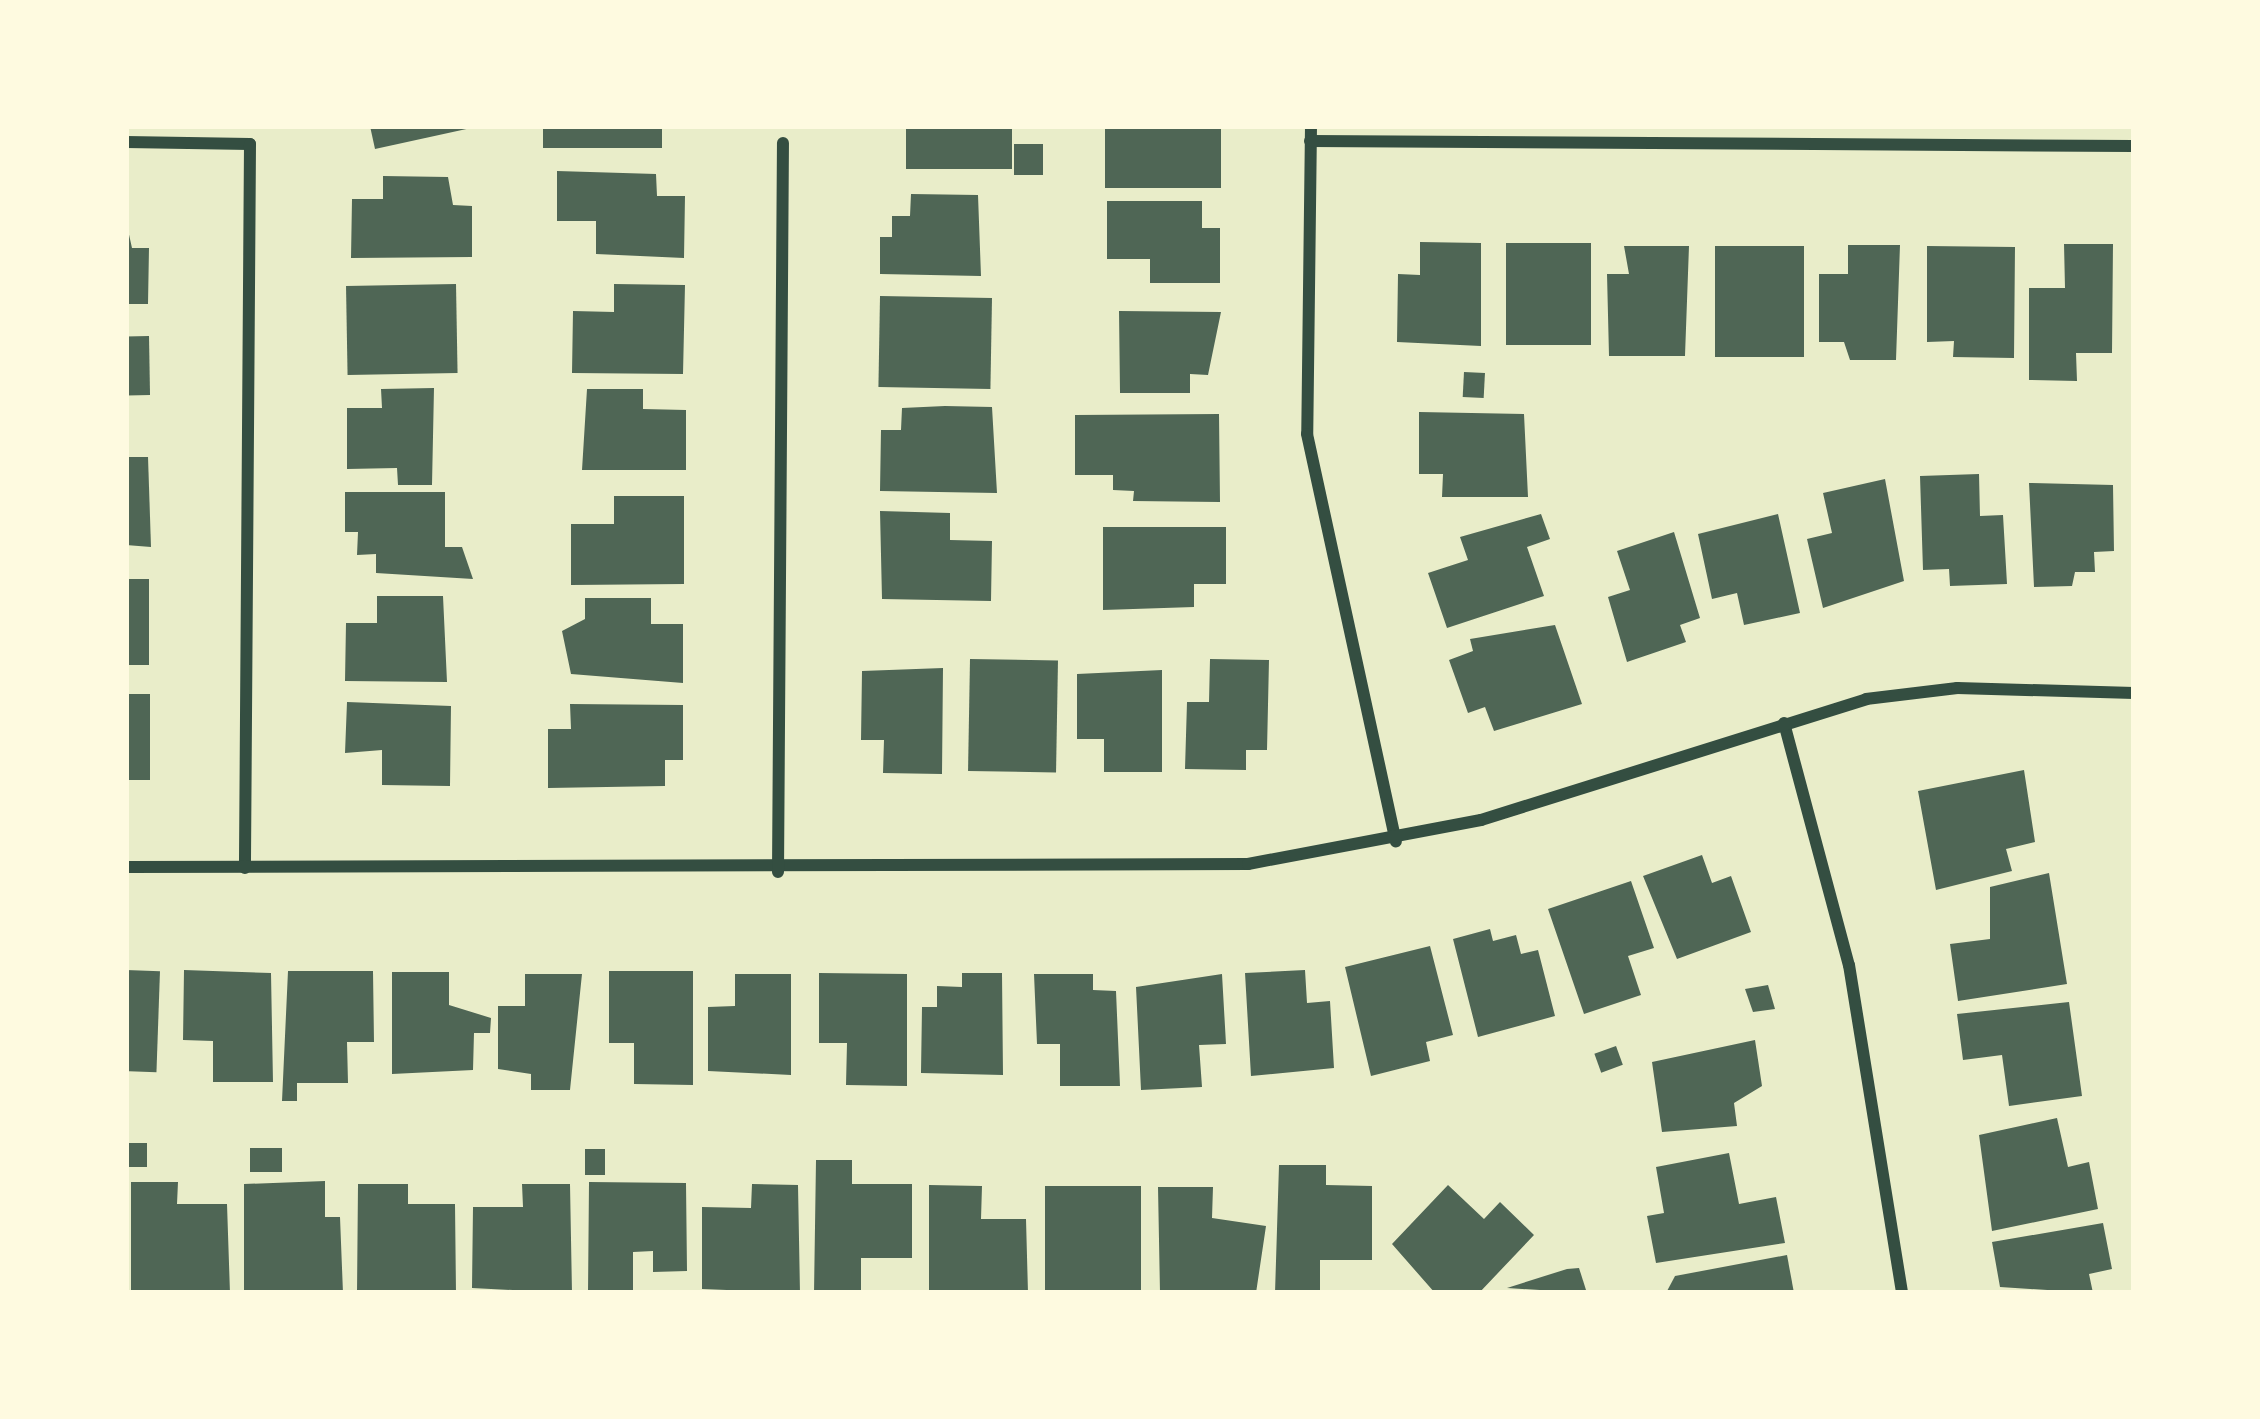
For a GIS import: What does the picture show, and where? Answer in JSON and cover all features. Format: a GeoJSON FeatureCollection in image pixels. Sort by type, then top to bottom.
{"type":"FeatureCollection","features":[{"type":"Feature","properties":{"kind":"street"},"geometry":{"type":"LineString","coordinates":[[1396,841],[1307,434],[1311,133],[2134,146]]}},
{"type":"Feature","properties":{"kind":"street"},"geometry":{"type":"LineString","coordinates":[[126,142],[250,144],[245,868]]}},
{"type":"Feature","properties":{"kind":"street"},"geometry":{"type":"LineString","coordinates":[[778,872],[783,142]]}},
{"type":"Feature","properties":{"kind":"street"},"geometry":{"type":"LineString","coordinates":[[126,867],[1124,871],[1396,841],[1784,723],[1957,688],[2134,692]]}},
{"type":"Feature","properties":{"kind":"street"},"geometry":{"type":"LineString","coordinates":[[1784,723],[1849,965],[1902,1293]]}},
{"type":"Feature","properties":{"kind":"building"},"geometry":{"type":"Polygon","coordinates":[[[370,126],[470,126],[471,128],[375,149],[370,126]]]}},
{"type":"Feature","properties":{"kind":"building"},"geometry":{"type":"Polygon","coordinates":[[[543,126],[662,126],[662,148],[543,148],[543,126]]]}},
{"type":"Feature","properties":{"kind":"building"},"geometry":{"type":"Polygon","coordinates":[[[906,126],[1012,126],[1012,169],[906,169],[906,126]]]}},
{"type":"Feature","properties":{"kind":"building"},"geometry":{"type":"Polygon","coordinates":[[[1105,126],[1221,126],[1221,188],[1105,188],[1105,126]]]}},
{"type":"Feature","properties":{"kind":"building"},"geometry":{"type":"Polygon","coordinates":[[[1014,144],[1043,144],[1043,175],[1014,175],[1014,144]]]}},
{"type":"Feature","properties":{"kind":"building"},"geometry":{"type":"Polygon","coordinates":[[[557,171],[656,174],[657,196],[685,196],[684,258],[596,254],[596,221],[557,221],[557,171]]]}},
{"type":"Feature","properties":{"kind":"building"},"geometry":{"type":"Polygon","coordinates":[[[383,176],[448,177],[453,205],[472,206],[472,257],[351,258],[352,199],[383,199],[383,176]]]}},
{"type":"Feature","properties":{"kind":"building"},"geometry":{"type":"Polygon","coordinates":[[[911,194],[978,195],[981,276],[880,274],[880,237],[892,237],[892,216],[910,216],[911,194]]]}},
{"type":"Feature","properties":{"kind":"building"},"geometry":{"type":"Polygon","coordinates":[[[1107,201],[1202,201],[1202,228],[1220,228],[1220,283],[1150,283],[1150,259],[1107,259],[1107,201]]]}},
{"type":"Feature","properties":{"kind":"building"},"geometry":{"type":"Polygon","coordinates":[[[126,221],[132,248],[149,248],[148,304],[126,304],[126,221]]]}},
{"type":"Feature","properties":{"kind":"building"},"geometry":{"type":"Polygon","coordinates":[[[1420,242],[1481,243],[1481,346],[1397,342],[1398,274],[1420,275],[1420,242]]]}},
{"type":"Feature","properties":{"kind":"building"},"geometry":{"type":"Polygon","coordinates":[[[1506,243],[1591,243],[1591,345],[1506,345],[1506,243]]]}},
{"type":"Feature","properties":{"kind":"building"},"geometry":{"type":"Polygon","coordinates":[[[2064,244],[2113,244],[2112,353],[2076,353],[2077,381],[2029,380],[2029,288],[2065,288],[2064,244]]]}},
{"type":"Feature","properties":{"kind":"building"},"geometry":{"type":"Polygon","coordinates":[[[1848,245],[1900,245],[1896,360],[1850,360],[1844,342],[1819,342],[1819,274],[1848,274],[1848,245]]]}},
{"type":"Feature","properties":{"kind":"building"},"geometry":{"type":"Polygon","coordinates":[[[1624,246],[1689,246],[1685,356],[1609,356],[1607,274],[1629,274],[1624,246]]]}},
{"type":"Feature","properties":{"kind":"building"},"geometry":{"type":"Polygon","coordinates":[[[1715,246],[1804,246],[1804,357],[1715,357],[1715,246]]]}},
{"type":"Feature","properties":{"kind":"building"},"geometry":{"type":"Polygon","coordinates":[[[1927,246],[2015,247],[2014,358],[1953,357],[1954,341],[1927,342],[1927,246]]]}},
{"type":"Feature","properties":{"kind":"building"},"geometry":{"type":"Polygon","coordinates":[[[456,284],[458,373],[348,375],[346,286],[456,284]]]}},
{"type":"Feature","properties":{"kind":"building"},"geometry":{"type":"Polygon","coordinates":[[[614,284],[685,285],[683,374],[572,373],[573,311],[614,312],[614,284]]]}},
{"type":"Feature","properties":{"kind":"building"},"geometry":{"type":"Polygon","coordinates":[[[880,296],[992,298],[990,389],[878,387],[880,296]]]}},
{"type":"Feature","properties":{"kind":"building"},"geometry":{"type":"Polygon","coordinates":[[[1119,311],[1221,312],[1208,375],[1190,374],[1190,393],[1120,393],[1119,311]]]}},
{"type":"Feature","properties":{"kind":"building"},"geometry":{"type":"Polygon","coordinates":[[[126,336],[149,336],[150,395],[127,395],[126,336]]]}},
{"type":"Feature","properties":{"kind":"building"},"geometry":{"type":"Polygon","coordinates":[[[1464,372],[1485,373],[1484,398],[1463,397],[1464,372]]]}},
{"type":"Feature","properties":{"kind":"building"},"geometry":{"type":"Polygon","coordinates":[[[434,388],[432,485],[398,485],[397,468],[347,469],[347,408],[382,408],[381,389],[434,388]]]}},
{"type":"Feature","properties":{"kind":"building"},"geometry":{"type":"Polygon","coordinates":[[[587,389],[643,389],[643,409],[686,410],[686,470],[582,470],[587,389]]]}},
{"type":"Feature","properties":{"kind":"building"},"geometry":{"type":"Polygon","coordinates":[[[992,407],[997,493],[880,491],[881,430],[901,430],[902,408],[992,407]]]}},
{"type":"Feature","properties":{"kind":"building"},"geometry":{"type":"Polygon","coordinates":[[[1419,412],[1524,414],[1528,497],[1442,497],[1443,474],[1419,474],[1419,412]]]}},
{"type":"Feature","properties":{"kind":"building"},"geometry":{"type":"Polygon","coordinates":[[[1219,414],[1220,502],[1133,501],[1134,491],[1113,490],[1113,475],[1075,475],[1075,415],[1219,414]]]}},
{"type":"Feature","properties":{"kind":"building"},"geometry":{"type":"Polygon","coordinates":[[[126,457],[148,457],[151,547],[126,545],[126,457]]]}},
{"type":"Feature","properties":{"kind":"building"},"geometry":{"type":"Polygon","coordinates":[[[1979,474],[1980,516],[2003,515],[2007,584],[1950,586],[1949,569],[1923,570],[1920,476],[1979,474]]]}},
{"type":"Feature","properties":{"kind":"building"},"geometry":{"type":"Polygon","coordinates":[[[1885,479],[1904,581],[1823,608],[1807,539],[1832,533],[1823,493],[1885,479]]]}},
{"type":"Feature","properties":{"kind":"building"},"geometry":{"type":"Polygon","coordinates":[[[2029,483],[2113,485],[2114,551],[2094,552],[2095,572],[2075,572],[2072,586],[2034,587],[2029,483]]]}},
{"type":"Feature","properties":{"kind":"building"},"geometry":{"type":"Polygon","coordinates":[[[345,492],[445,492],[445,547],[462,547],[473,579],[376,573],[376,554],[357,555],[358,532],[345,532],[345,492]]]}},
{"type":"Feature","properties":{"kind":"building"},"geometry":{"type":"Polygon","coordinates":[[[614,496],[684,496],[684,584],[571,585],[571,524],[614,524],[614,496]]]}},
{"type":"Feature","properties":{"kind":"building"},"geometry":{"type":"Polygon","coordinates":[[[880,511],[950,513],[950,540],[992,541],[991,601],[882,599],[880,511]]]}},
{"type":"Feature","properties":{"kind":"building"},"geometry":{"type":"Polygon","coordinates":[[[1541,514],[1550,539],[1527,547],[1544,596],[1447,628],[1428,573],[1468,560],[1460,537],[1541,514]]]}},
{"type":"Feature","properties":{"kind":"building"},"geometry":{"type":"Polygon","coordinates":[[[1778,514],[1800,613],[1744,625],[1737,593],[1712,599],[1698,534],[1778,514]]]}},
{"type":"Feature","properties":{"kind":"building"},"geometry":{"type":"Polygon","coordinates":[[[1103,527],[1226,527],[1226,584],[1194,584],[1194,607],[1103,610],[1103,527]]]}},
{"type":"Feature","properties":{"kind":"building"},"geometry":{"type":"Polygon","coordinates":[[[1674,532],[1700,618],[1680,625],[1686,642],[1627,662],[1608,597],[1630,590],[1617,551],[1674,532]]]}},
{"type":"Feature","properties":{"kind":"building"},"geometry":{"type":"Polygon","coordinates":[[[126,579],[149,579],[149,665],[126,665],[126,579]]]}},
{"type":"Feature","properties":{"kind":"building"},"geometry":{"type":"Polygon","coordinates":[[[377,596],[443,596],[447,682],[345,681],[346,623],[377,623],[377,596]]]}},
{"type":"Feature","properties":{"kind":"building"},"geometry":{"type":"Polygon","coordinates":[[[585,598],[651,598],[651,624],[683,624],[683,683],[571,674],[562,631],[585,619],[585,598]]]}},
{"type":"Feature","properties":{"kind":"building"},"geometry":{"type":"Polygon","coordinates":[[[1555,625],[1582,704],[1494,731],[1485,707],[1468,713],[1449,660],[1473,651],[1470,639],[1555,625]]]}},
{"type":"Feature","properties":{"kind":"building"},"geometry":{"type":"Polygon","coordinates":[[[970,659],[1058,661],[1056,773],[968,771],[970,659]]]}},
{"type":"Feature","properties":{"kind":"building"},"geometry":{"type":"Polygon","coordinates":[[[1210,659],[1269,660],[1267,750],[1246,750],[1246,770],[1185,769],[1187,702],[1209,702],[1210,659]]]}},
{"type":"Feature","properties":{"kind":"building"},"geometry":{"type":"Polygon","coordinates":[[[943,668],[942,774],[883,773],[884,740],[861,740],[862,671],[943,668]]]}},
{"type":"Feature","properties":{"kind":"building"},"geometry":{"type":"Polygon","coordinates":[[[1162,670],[1162,772],[1104,772],[1104,739],[1077,739],[1077,674],[1162,670]]]}},
{"type":"Feature","properties":{"kind":"building"},"geometry":{"type":"Polygon","coordinates":[[[126,694],[150,694],[150,780],[126,780],[126,694]]]}},
{"type":"Feature","properties":{"kind":"building"},"geometry":{"type":"Polygon","coordinates":[[[347,702],[451,706],[450,786],[382,785],[382,750],[345,753],[347,702]]]}},
{"type":"Feature","properties":{"kind":"building"},"geometry":{"type":"Polygon","coordinates":[[[570,704],[683,705],[683,760],[665,760],[665,786],[548,788],[548,729],[571,729],[570,704]]]}},
{"type":"Feature","properties":{"kind":"building"},"geometry":{"type":"Polygon","coordinates":[[[2024,770],[2035,842],[2006,849],[2012,871],[1936,890],[1918,791],[2024,770]]]}},
{"type":"Feature","properties":{"kind":"building"},"geometry":{"type":"Polygon","coordinates":[[[1702,855],[1712,883],[1731,876],[1751,932],[1677,959],[1643,876],[1702,855]]]}},
{"type":"Feature","properties":{"kind":"building"},"geometry":{"type":"Polygon","coordinates":[[[2049,873],[2067,984],[1958,1001],[1950,944],[1990,939],[1990,887],[2049,873]]]}},
{"type":"Feature","properties":{"kind":"building"},"geometry":{"type":"Polygon","coordinates":[[[1631,881],[1654,948],[1628,956],[1641,995],[1584,1014],[1548,909],[1631,881]]]}},
{"type":"Feature","properties":{"kind":"building"},"geometry":{"type":"Polygon","coordinates":[[[1490,929],[1493,941],[1516,935],[1521,954],[1538,950],[1555,1016],[1478,1037],[1453,939],[1490,929]]]}},
{"type":"Feature","properties":{"kind":"building"},"geometry":{"type":"Polygon","coordinates":[[[1430,946],[1453,1035],[1426,1042],[1430,1061],[1371,1076],[1345,967],[1430,946]]]}},
{"type":"Feature","properties":{"kind":"building"},"geometry":{"type":"Polygon","coordinates":[[[126,970],[160,971],[156,1072],[126,1071],[126,970]]]}},
{"type":"Feature","properties":{"kind":"building"},"geometry":{"type":"Polygon","coordinates":[[[184,970],[271,973],[273,1082],[213,1082],[213,1041],[183,1040],[184,970]]]}},
{"type":"Feature","properties":{"kind":"building"},"geometry":{"type":"Polygon","coordinates":[[[1305,970],[1307,1003],[1330,1001],[1334,1068],[1251,1076],[1245,973],[1305,970]]]}},
{"type":"Feature","properties":{"kind":"building"},"geometry":{"type":"Polygon","coordinates":[[[288,971],[373,971],[374,1042],[347,1042],[348,1083],[297,1083],[297,1101],[282,1101],[288,971]]]}},
{"type":"Feature","properties":{"kind":"building"},"geometry":{"type":"Polygon","coordinates":[[[609,971],[693,971],[693,1085],[634,1084],[634,1043],[609,1043],[609,971]]]}},
{"type":"Feature","properties":{"kind":"building"},"geometry":{"type":"Polygon","coordinates":[[[392,972],[449,972],[449,1005],[491,1018],[490,1033],[474,1033],[473,1070],[392,1074],[392,972]]]}},
{"type":"Feature","properties":{"kind":"building"},"geometry":{"type":"Polygon","coordinates":[[[819,973],[907,974],[907,1086],[846,1085],[847,1043],[819,1043],[819,973]]]}},
{"type":"Feature","properties":{"kind":"building"},"geometry":{"type":"Polygon","coordinates":[[[962,973],[1002,973],[1003,1075],[921,1073],[922,1007],[937,1007],[937,986],[962,987],[962,973]]]}},
{"type":"Feature","properties":{"kind":"building"},"geometry":{"type":"Polygon","coordinates":[[[525,974],[582,974],[570,1090],[531,1090],[531,1074],[498,1069],[498,1006],[525,1006],[525,974]]]}},
{"type":"Feature","properties":{"kind":"building"},"geometry":{"type":"Polygon","coordinates":[[[735,974],[791,974],[791,1075],[708,1071],[708,1007],[735,1006],[735,974]]]}},
{"type":"Feature","properties":{"kind":"building"},"geometry":{"type":"Polygon","coordinates":[[[1034,974],[1093,974],[1093,990],[1116,991],[1120,1086],[1060,1086],[1060,1044],[1037,1044],[1034,974]]]}},
{"type":"Feature","properties":{"kind":"building"},"geometry":{"type":"Polygon","coordinates":[[[1222,974],[1226,1044],[1199,1045],[1202,1087],[1141,1090],[1136,987],[1222,974]]]}},
{"type":"Feature","properties":{"kind":"building"},"geometry":{"type":"Polygon","coordinates":[[[1768,985],[1775,1009],[1753,1012],[1745,989],[1768,985]]]}},
{"type":"Feature","properties":{"kind":"building"},"geometry":{"type":"Polygon","coordinates":[[[2069,1002],[2082,1096],[2009,1106],[2002,1055],[1963,1060],[1957,1014],[2069,1002]]]}},
{"type":"Feature","properties":{"kind":"building"},"geometry":{"type":"Polygon","coordinates":[[[1755,1040],[1762,1086],[1734,1103],[1737,1126],[1662,1132],[1652,1062],[1755,1040]]]}},
{"type":"Feature","properties":{"kind":"building"},"geometry":{"type":"Polygon","coordinates":[[[1616,1046],[1623,1065],[1601,1073],[1594,1054],[1616,1046]]]}},
{"type":"Feature","properties":{"kind":"building"},"geometry":{"type":"Polygon","coordinates":[[[2057,1118],[2068,1167],[2089,1162],[2098,1209],[1992,1231],[1979,1135],[2057,1118]]]}},
{"type":"Feature","properties":{"kind":"building"},"geometry":{"type":"Polygon","coordinates":[[[126,1143],[147,1143],[147,1167],[126,1167],[126,1143]]]}},
{"type":"Feature","properties":{"kind":"building"},"geometry":{"type":"Polygon","coordinates":[[[250,1148],[282,1148],[282,1172],[250,1172],[250,1148]]]}},
{"type":"Feature","properties":{"kind":"building"},"geometry":{"type":"Polygon","coordinates":[[[585,1149],[605,1149],[605,1175],[585,1175],[585,1149]]]}},
{"type":"Feature","properties":{"kind":"building"},"geometry":{"type":"Polygon","coordinates":[[[1729,1153],[1739,1204],[1776,1197],[1785,1243],[1656,1263],[1647,1216],[1664,1213],[1656,1167],[1729,1153]]]}},
{"type":"Feature","properties":{"kind":"building"},"geometry":{"type":"Polygon","coordinates":[[[816,1160],[852,1160],[852,1184],[912,1184],[912,1258],[861,1258],[861,1293],[814,1293],[816,1160]]]}},
{"type":"Feature","properties":{"kind":"building"},"geometry":{"type":"Polygon","coordinates":[[[1279,1165],[1326,1165],[1326,1185],[1372,1186],[1372,1260],[1320,1260],[1320,1293],[1275,1293],[1279,1165]]]}},
{"type":"Feature","properties":{"kind":"building"},"geometry":{"type":"Polygon","coordinates":[[[325,1181],[325,1217],[340,1217],[343,1293],[244,1291],[244,1184],[325,1181]]]}},
{"type":"Feature","properties":{"kind":"building"},"geometry":{"type":"Polygon","coordinates":[[[131,1182],[178,1182],[177,1204],[227,1204],[230,1293],[131,1293],[131,1182]]]}},
{"type":"Feature","properties":{"kind":"building"},"geometry":{"type":"Polygon","coordinates":[[[589,1182],[686,1183],[687,1271],[653,1272],[653,1251],[633,1252],[633,1293],[588,1293],[589,1182]]]}},
{"type":"Feature","properties":{"kind":"building"},"geometry":{"type":"Polygon","coordinates":[[[358,1184],[408,1184],[408,1204],[455,1204],[456,1293],[357,1293],[358,1184]]]}},
{"type":"Feature","properties":{"kind":"building"},"geometry":{"type":"Polygon","coordinates":[[[522,1184],[570,1184],[572,1293],[472,1288],[473,1207],[523,1207],[522,1184]]]}},
{"type":"Feature","properties":{"kind":"building"},"geometry":{"type":"Polygon","coordinates":[[[752,1184],[798,1185],[800,1293],[702,1289],[702,1207],[751,1208],[752,1184]]]}},
{"type":"Feature","properties":{"kind":"building"},"geometry":{"type":"Polygon","coordinates":[[[929,1185],[982,1186],[981,1219],[1026,1219],[1028,1293],[929,1293],[929,1185]]]}},
{"type":"Feature","properties":{"kind":"building"},"geometry":{"type":"Polygon","coordinates":[[[1448,1185],[1484,1219],[1500,1202],[1534,1235],[1479,1293],[1435,1293],[1392,1244],[1448,1185]]]}},
{"type":"Feature","properties":{"kind":"building"},"geometry":{"type":"Polygon","coordinates":[[[1045,1186],[1141,1186],[1141,1293],[1045,1293],[1045,1186]]]}},
{"type":"Feature","properties":{"kind":"building"},"geometry":{"type":"Polygon","coordinates":[[[1158,1187],[1213,1187],[1212,1218],[1266,1226],[1256,1293],[1160,1293],[1158,1187]]]}},
{"type":"Feature","properties":{"kind":"building"},"geometry":{"type":"Polygon","coordinates":[[[2103,1223],[2112,1269],[2089,1274],[2093,1293],[2000,1287],[1992,1242],[2103,1223]]]}},
{"type":"Feature","properties":{"kind":"building"},"geometry":{"type":"Polygon","coordinates":[[[1787,1255],[1794,1293],[1666,1293],[1675,1276],[1787,1255]]]}},
{"type":"Feature","properties":{"kind":"building"},"geometry":{"type":"Polygon","coordinates":[[[1579,1268],[1587,1293],[1507,1288],[1567,1269],[1579,1268]]]}}]}
